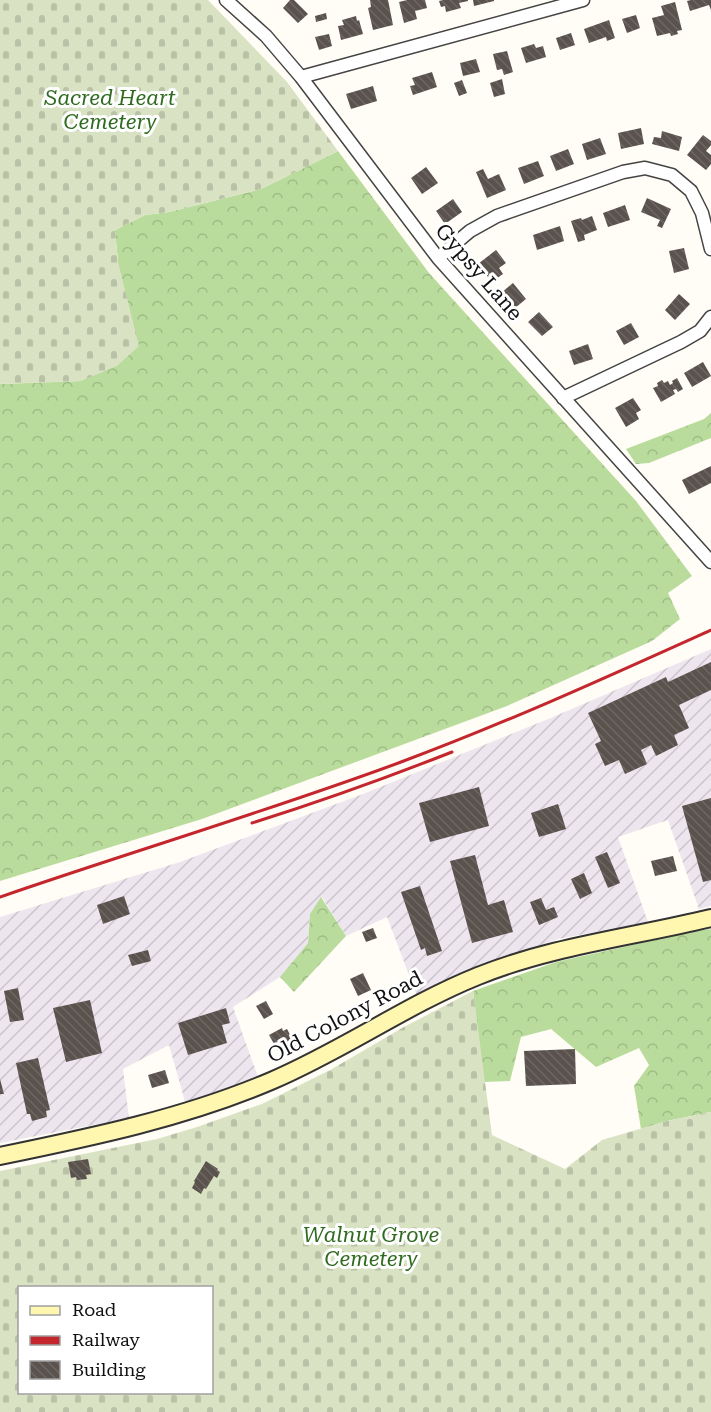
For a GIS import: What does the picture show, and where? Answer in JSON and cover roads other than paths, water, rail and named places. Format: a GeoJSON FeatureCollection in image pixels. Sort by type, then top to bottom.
{"type":"FeatureCollection","features":[{"type":"Feature","properties":{"kind":"main road","name":"Old Colony Road"},"geometry":{"type":"LineString","coordinates":[[0,1156],[138,1126],[232,1097],[308,1064],[443,991],[510,964],[597,942],[711,918]]}},
{"type":"Feature","properties":{"kind":"street","name":"Gypsy Lane"},"geometry":{"type":"LineString","coordinates":[[226,0],[266,36],[302,77],[438,258],[711,562]]}},
{"type":"Feature","properties":{"kind":"street"},"geometry":{"type":"LineString","coordinates":[[302,77],[584,0]]}},
{"type":"Feature","properties":{"kind":"street"},"geometry":{"type":"LineString","coordinates":[[438,258],[470,231],[497,216],[623,172],[645,168],[672,175],[690,191],[702,213],[711,249]]}},
{"type":"Feature","properties":{"kind":"street"},"geometry":{"type":"LineString","coordinates":[[563,398],[681,342],[700,331],[711,316]]}},
{"type":"Feature","properties":{"kind":"railway"},"geometry":{"type":"LineString","coordinates":[[0,897],[401,762],[596,682],[711,630]]}},
{"type":"Feature","properties":{"kind":"railway"},"geometry":{"type":"LineString","coordinates":[[252,823],[452,752]]}},
{"type":"Feature","properties":{"kind":"park label","name":"Sacred Heart Cemetery"},"geometry":{"type":"Point","coordinates":[110,110]}},
{"type":"Feature","properties":{"kind":"park label","name":"Walnut Grove Cemetery"},"geometry":{"type":"Point","coordinates":[371,1247]}}]}
